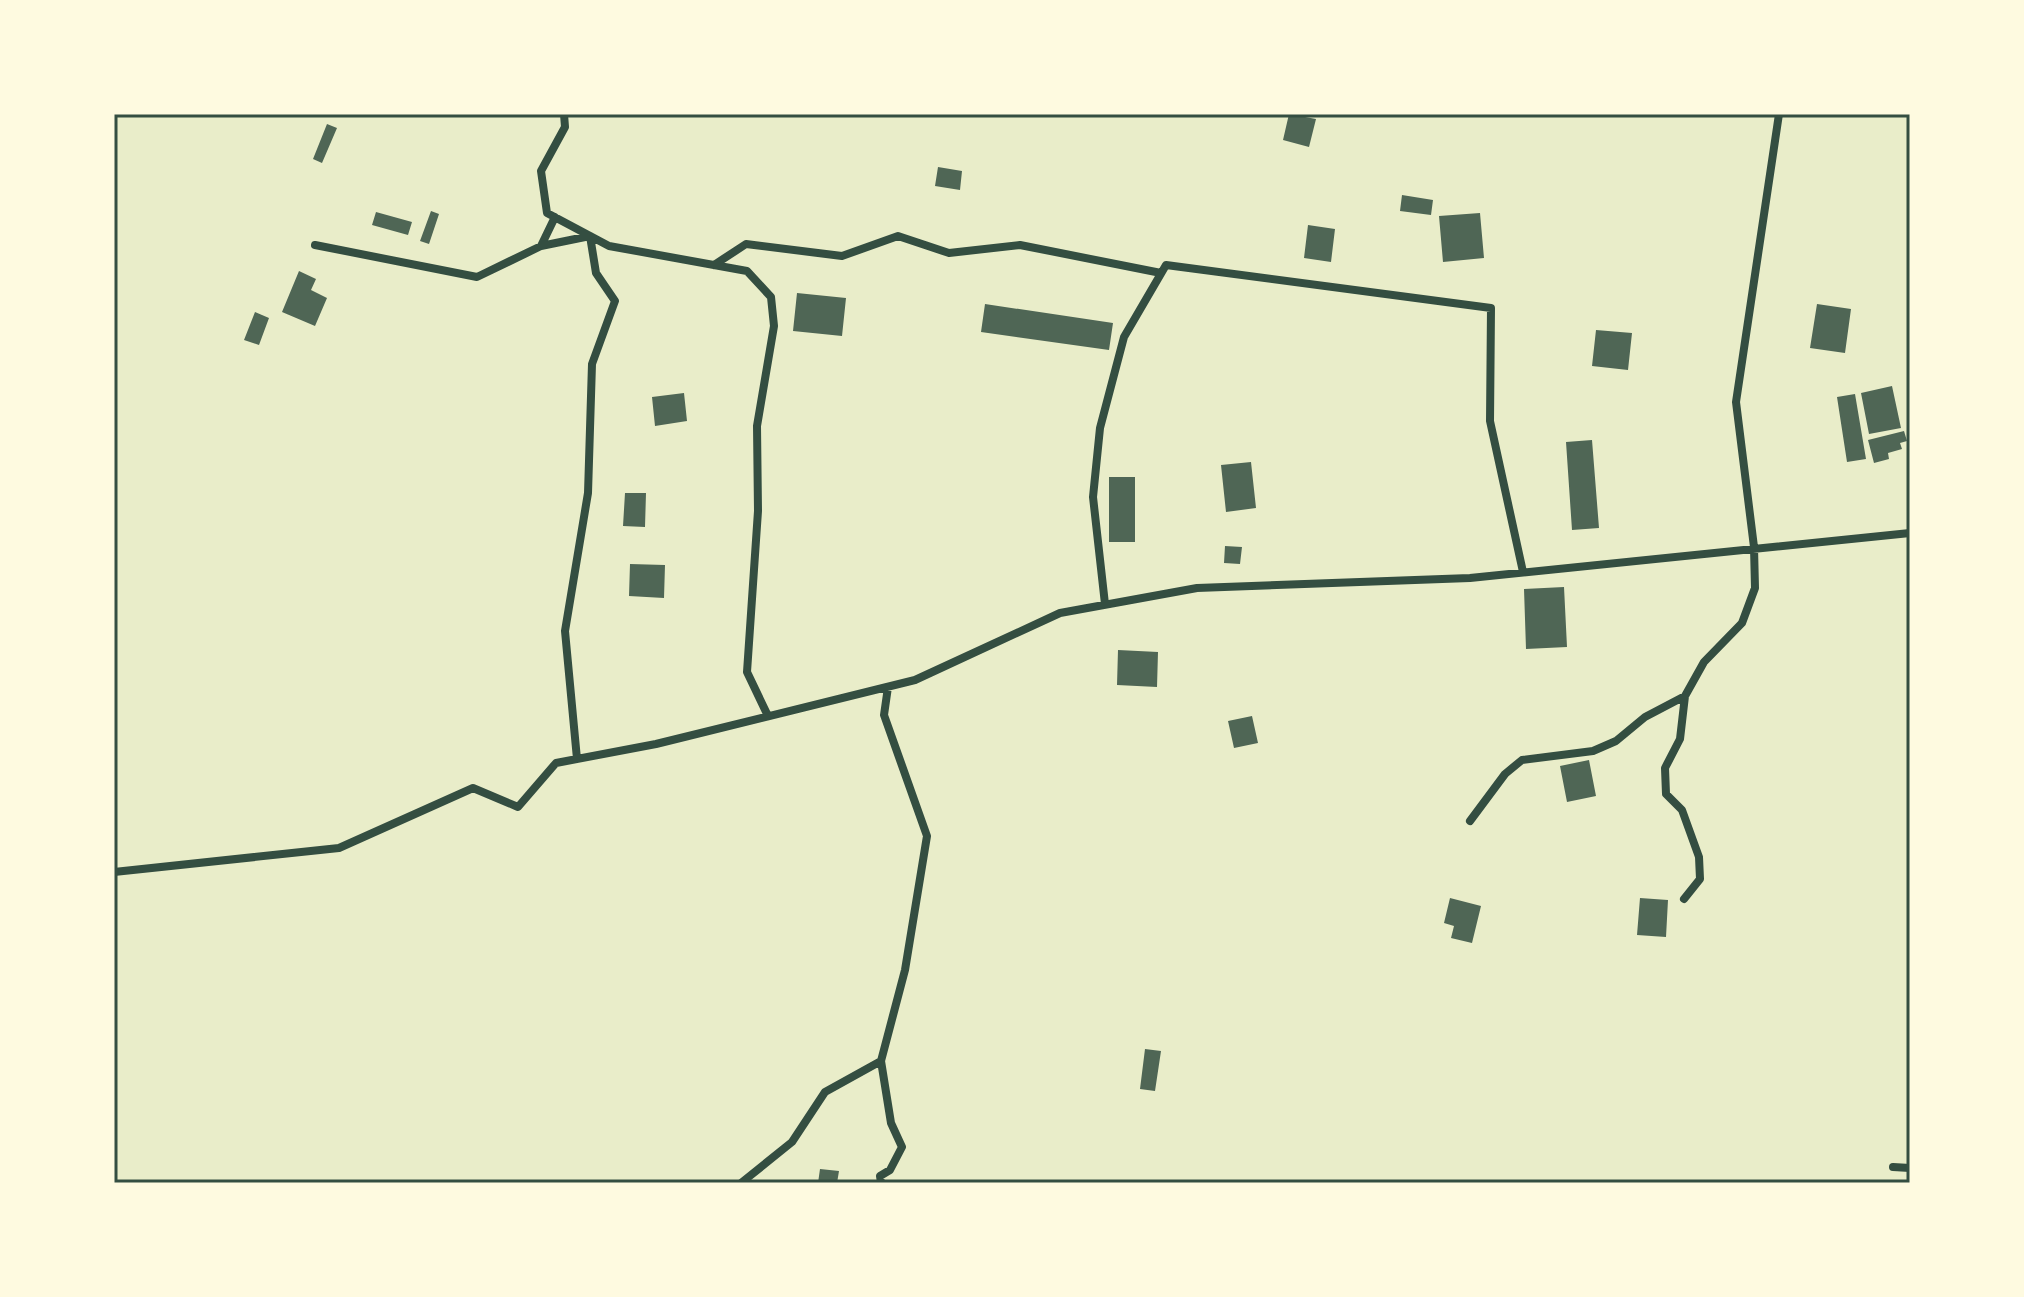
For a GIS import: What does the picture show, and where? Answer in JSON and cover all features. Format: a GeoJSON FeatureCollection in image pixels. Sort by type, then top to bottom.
{"type":"FeatureCollection","features":[{"type":"Feature","properties":{"kind":"street"},"geometry":{"type":"LineString","coordinates":[[564,114],[565,127],[541,171],[547,213],[609,246],[747,271],[771,297],[774,326],[757,426],[758,511],[747,672],[768,716]]}},
{"type":"Feature","properties":{"kind":"street"},"geometry":{"type":"LineString","coordinates":[[1684,899],[1700,879],[1699,857],[1682,810],[1666,794],[1665,768],[1680,739],[1685,696],[1704,662],[1742,623],[1755,588],[1754,547],[1736,402],[1779,114]]}},
{"type":"Feature","properties":{"kind":"street"},"geometry":{"type":"LineString","coordinates":[[541,246],[555,217]]}},
{"type":"Feature","properties":{"kind":"street"},"geometry":{"type":"LineString","coordinates":[[315,245],[477,277],[541,246],[590,236]]}},
{"type":"Feature","properties":{"kind":"street"},"geometry":{"type":"LineString","coordinates":[[577,759],[565,631],[588,493],[592,364],[615,301],[596,273],[590,236]]}},
{"type":"Feature","properties":{"kind":"street"},"geometry":{"type":"LineString","coordinates":[[714,266],[746,244],[842,256],[898,236],[949,253],[1020,245],[1161,273]]}},
{"type":"Feature","properties":{"kind":"street"},"geometry":{"type":"LineString","coordinates":[[1105,604],[1093,497],[1100,428],[1124,337],[1166,265],[1491,308],[1490,421],[1523,572]]}},
{"type":"Feature","properties":{"kind":"street"},"geometry":{"type":"LineString","coordinates":[[114,872],[339,848],[473,788],[518,807],[556,763],[656,744],[915,680],[1060,613],[1105,604],[1197,588],[1470,578],[1910,533]]}},
{"type":"Feature","properties":{"kind":"street"},"geometry":{"type":"LineString","coordinates":[[881,1183],[880,1176],[890,1170],[902,1147],[891,1123],[881,1061],[905,970],[927,836],[884,715],[888,687]]}},
{"type":"Feature","properties":{"kind":"street"},"geometry":{"type":"LineString","coordinates":[[1470,821],[1505,774],[1522,760],[1593,751],[1616,741],[1645,717],[1685,696]]}},
{"type":"Feature","properties":{"kind":"street"},"geometry":{"type":"LineString","coordinates":[[741,1183],[792,1142],[825,1092],[881,1061]]}},
{"type":"Feature","properties":{"kind":"street"},"geometry":{"type":"LineString","coordinates":[[1893,1167],[1910,1168]]}},
{"type":"Feature","properties":{"kind":"building"},"geometry":{"type":"Polygon","coordinates":[[[1289,114],[1316,119],[1309,147],[1283,140],[1289,114]]]}},
{"type":"Feature","properties":{"kind":"building"},"geometry":{"type":"Polygon","coordinates":[[[327,124],[337,128],[322,163],[313,159],[327,124]]]}},
{"type":"Feature","properties":{"kind":"building"},"geometry":{"type":"Polygon","coordinates":[[[938,167],[962,171],[960,190],[935,186],[938,167]]]}},
{"type":"Feature","properties":{"kind":"building"},"geometry":{"type":"Polygon","coordinates":[[[1402,195],[1433,200],[1431,215],[1400,211],[1402,195]]]}},
{"type":"Feature","properties":{"kind":"building"},"geometry":{"type":"Polygon","coordinates":[[[431,211],[439,214],[429,244],[420,241],[431,211]]]}},
{"type":"Feature","properties":{"kind":"building"},"geometry":{"type":"Polygon","coordinates":[[[376,212],[412,222],[408,235],[372,225],[376,212]]]}},
{"type":"Feature","properties":{"kind":"building"},"geometry":{"type":"Polygon","coordinates":[[[1480,213],[1484,258],[1443,262],[1439,216],[1480,213]]]}},
{"type":"Feature","properties":{"kind":"building"},"geometry":{"type":"Polygon","coordinates":[[[1308,225],[1335,229],[1331,262],[1304,258],[1308,225]]]}},
{"type":"Feature","properties":{"kind":"building"},"geometry":{"type":"Polygon","coordinates":[[[299,271],[316,279],[311,290],[327,298],[315,326],[282,312],[299,271]]]}},
{"type":"Feature","properties":{"kind":"building"},"geometry":{"type":"Polygon","coordinates":[[[797,293],[846,298],[842,336],[793,331],[797,293]]]}},
{"type":"Feature","properties":{"kind":"building"},"geometry":{"type":"Polygon","coordinates":[[[985,304],[1113,323],[1109,350],[981,332],[985,304]]]}},
{"type":"Feature","properties":{"kind":"building"},"geometry":{"type":"Polygon","coordinates":[[[1817,304],[1851,309],[1845,353],[1810,348],[1817,304]]]}},
{"type":"Feature","properties":{"kind":"building"},"geometry":{"type":"Polygon","coordinates":[[[255,312],[269,318],[259,345],[244,340],[255,312]]]}},
{"type":"Feature","properties":{"kind":"building"},"geometry":{"type":"Polygon","coordinates":[[[1596,330],[1632,333],[1628,370],[1592,366],[1596,330]]]}},
{"type":"Feature","properties":{"kind":"building"},"geometry":{"type":"Polygon","coordinates":[[[1892,386],[1901,428],[1869,434],[1861,393],[1892,386]]]}},
{"type":"Feature","properties":{"kind":"building"},"geometry":{"type":"Polygon","coordinates":[[[684,393],[687,421],[655,426],[652,397],[684,393]]]}},
{"type":"Feature","properties":{"kind":"building"},"geometry":{"type":"Polygon","coordinates":[[[1855,394],[1866,459],[1847,462],[1837,397],[1855,394]]]}},
{"type":"Feature","properties":{"kind":"building"},"geometry":{"type":"Polygon","coordinates":[[[1904,431],[1907,441],[1900,443],[1902,449],[1888,453],[1889,459],[1874,463],[1868,440],[1904,431]]]}},
{"type":"Feature","properties":{"kind":"building"},"geometry":{"type":"Polygon","coordinates":[[[1592,440],[1599,528],[1572,530],[1566,442],[1592,440]]]}},
{"type":"Feature","properties":{"kind":"building"},"geometry":{"type":"Polygon","coordinates":[[[1251,462],[1256,508],[1226,512],[1221,465],[1251,462]]]}},
{"type":"Feature","properties":{"kind":"building"},"geometry":{"type":"Polygon","coordinates":[[[1109,477],[1135,477],[1135,542],[1109,542],[1109,477]]]}},
{"type":"Feature","properties":{"kind":"building"},"geometry":{"type":"Polygon","coordinates":[[[625,493],[646,493],[645,527],[623,526],[625,493]]]}},
{"type":"Feature","properties":{"kind":"building"},"geometry":{"type":"Polygon","coordinates":[[[1225,546],[1242,547],[1240,564],[1224,563],[1225,546]]]}},
{"type":"Feature","properties":{"kind":"building"},"geometry":{"type":"Polygon","coordinates":[[[630,564],[665,565],[664,598],[629,596],[630,564]]]}},
{"type":"Feature","properties":{"kind":"building"},"geometry":{"type":"Polygon","coordinates":[[[1564,587],[1567,647],[1526,649],[1524,589],[1564,587]]]}},
{"type":"Feature","properties":{"kind":"building"},"geometry":{"type":"Polygon","coordinates":[[[1118,650],[1158,652],[1157,687],[1117,685],[1118,650]]]}},
{"type":"Feature","properties":{"kind":"building"},"geometry":{"type":"Polygon","coordinates":[[[1252,716],[1258,743],[1234,748],[1228,721],[1252,716]]]}},
{"type":"Feature","properties":{"kind":"building"},"geometry":{"type":"Polygon","coordinates":[[[1589,760],[1596,796],[1567,802],[1560,766],[1589,760]]]}},
{"type":"Feature","properties":{"kind":"building"},"geometry":{"type":"Polygon","coordinates":[[[1450,898],[1481,906],[1472,943],[1451,938],[1454,926],[1444,923],[1450,898]]]}},
{"type":"Feature","properties":{"kind":"building"},"geometry":{"type":"Polygon","coordinates":[[[1640,898],[1668,900],[1666,937],[1637,935],[1640,898]]]}},
{"type":"Feature","properties":{"kind":"building"},"geometry":{"type":"Polygon","coordinates":[[[1145,1049],[1161,1051],[1155,1091],[1140,1089],[1145,1049]]]}},
{"type":"Feature","properties":{"kind":"building"},"geometry":{"type":"Polygon","coordinates":[[[820,1169],[839,1171],[837,1183],[818,1183],[820,1169]]]}}]}
